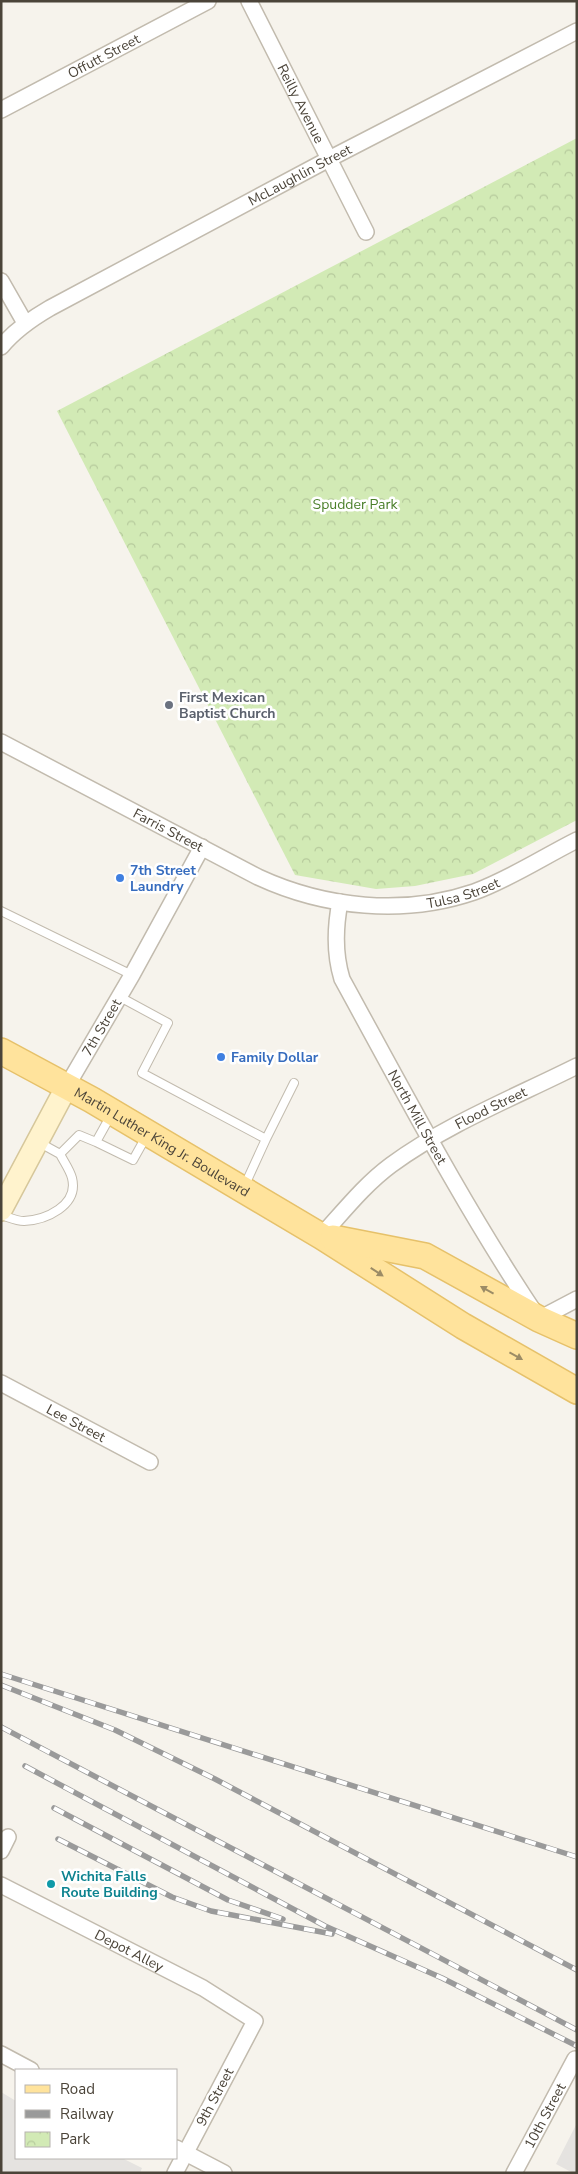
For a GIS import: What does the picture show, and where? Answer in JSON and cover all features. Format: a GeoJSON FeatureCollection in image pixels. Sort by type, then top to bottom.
{"type":"FeatureCollection","features":[{"type":"Feature","properties":{"kind":"main road","name":"Martin Luther King Jr. Boulevard"},"geometry":{"type":"LineString","coordinates":[[1,1051],[67,1086],[148,1133],[321,1236],[463,1326],[577,1391]]}},
{"type":"Feature","properties":{"kind":"main road","name":"Martin Luther King Jr. Boulevard"},"geometry":{"type":"LineString","coordinates":[[321,1236],[425,1256],[539,1319],[577,1336]]}},
{"type":"Feature","properties":{"kind":"street","name":"Offutt Street"},"geometry":{"type":"LineString","coordinates":[[1,110],[208,1]]}},
{"type":"Feature","properties":{"kind":"street","name":"Reilly Avenue"},"geometry":{"type":"LineString","coordinates":[[249,1],[366,232]]}},
{"type":"Feature","properties":{"kind":"street","name":"McLaughlin Street"},"geometry":{"type":"LineString","coordinates":[[1,348],[11,334],[50,308],[329,159],[577,31]]}},
{"type":"Feature","properties":{"kind":"street"},"geometry":{"type":"LineString","coordinates":[[1,282],[25,323]]}},
{"type":"Feature","properties":{"kind":"street","name":"Farris Street"},"geometry":{"type":"LineString","coordinates":[[1,742],[283,888],[340,902]]}},
{"type":"Feature","properties":{"kind":"street","name":"Tulsa Street"},"geometry":{"type":"LineString","coordinates":[[340,902],[399,907],[453,898],[476,891],[503,879],[577,840]]}},
{"type":"Feature","properties":{"kind":"street","name":"7th Street"},"geometry":{"type":"LineString","coordinates":[[1,1210],[67,1086],[132,975],[202,847]]}},
{"type":"Feature","properties":{"kind":"street","name":"North Mill Street"},"geometry":{"type":"LineString","coordinates":[[340,902],[336,925],[336,940],[338,966],[342,979],[429,1140],[508,1274],[539,1319]]}},
{"type":"Feature","properties":{"kind":"street","name":"Flood Street"},"geometry":{"type":"LineString","coordinates":[[321,1236],[356,1196],[390,1166],[429,1140],[577,1066]]}},
{"type":"Feature","properties":{"kind":"street"},"geometry":{"type":"LineString","coordinates":[[539,1319],[577,1299]]}},
{"type":"Feature","properties":{"kind":"street","name":"Lee Street"},"geometry":{"type":"LineString","coordinates":[[1,1383],[150,1462]]}},
{"type":"Feature","properties":{"kind":"street"},"geometry":{"type":"LineString","coordinates":[[1,1851],[8,1837]]}},
{"type":"Feature","properties":{"kind":"street","name":"Depot Alley"},"geometry":{"type":"LineString","coordinates":[[1,1885],[204,1988],[255,2021]]}},
{"type":"Feature","properties":{"kind":"street","name":"9th Street"},"geometry":{"type":"LineString","coordinates":[[175,2173],[181,2150],[255,2021]]}},
{"type":"Feature","properties":{"kind":"street"},"geometry":{"type":"LineString","coordinates":[[1,2054],[30,2069]]}},
{"type":"Feature","properties":{"kind":"street","name":"10th Street"},"geometry":{"type":"LineString","coordinates":[[514,2173],[576,2057]]}},
{"type":"Feature","properties":{"kind":"street"},"geometry":{"type":"LineString","coordinates":[[181,2150],[224,2173]]}},
{"type":"Feature","properties":{"kind":"lane"},"geometry":{"type":"LineString","coordinates":[[1,911],[132,975]]}},
{"type":"Feature","properties":{"kind":"lane"},"geometry":{"type":"LineString","coordinates":[[120,996],[168,1024],[142,1073],[266,1139]]}},
{"type":"Feature","properties":{"kind":"lane"},"geometry":{"type":"LineString","coordinates":[[243,1190],[294,1083]]}},
{"type":"Feature","properties":{"kind":"lane"},"geometry":{"type":"LineString","coordinates":[[96,1142],[112,1112]]}},
{"type":"Feature","properties":{"kind":"lane"},"geometry":{"type":"LineString","coordinates":[[60,1154],[79,1135],[132,1160],[148,1133]]}},
{"type":"Feature","properties":{"kind":"lane"},"geometry":{"type":"LineString","coordinates":[[1,1215],[21,1221],[41,1218],[62,1208],[71,1194],[72,1179],[60,1154],[38,1142]]}},
{"type":"Feature","properties":{"kind":"green space","name":"Spudder Park"},"geometry":{"type":"Polygon","coordinates":[[[577,138],[577,820],[473,874],[415,886],[376,889],[295,875],[57,411],[577,138]]]}},
{"type":"Feature","properties":{"kind":"shaded area"},"geometry":{"type":"Polygon","coordinates":[[[1,2092],[15,2100],[15,2159],[124,2159],[142,2168],[140,2173],[1,2173],[1,2092]]]}},
{"type":"Feature","properties":{"kind":"shaded area"},"geometry":{"type":"Polygon","coordinates":[[[577,2123],[577,2173],[573,2173],[556,2164],[577,2123]]]}},
{"type":"Feature","properties":{"kind":"railway"},"geometry":{"type":"LineString","coordinates":[[1,1674],[577,1857]]}},
{"type":"Feature","properties":{"kind":"railway"},"geometry":{"type":"LineString","coordinates":[[1,1685],[115,1730],[215,1779],[577,1970]]}},
{"type":"Feature","properties":{"kind":"railway"},"geometry":{"type":"LineString","coordinates":[[1,1727],[577,2030]]}},
{"type":"Feature","properties":{"kind":"railway"},"geometry":{"type":"LineString","coordinates":[[25,1766],[325,1926],[442,1978],[577,2046]]}},
{"type":"Feature","properties":{"kind":"railway"},"geometry":{"type":"LineString","coordinates":[[54,1808],[228,1900],[283,1919]]}},
{"type":"Feature","properties":{"kind":"railway"},"geometry":{"type":"LineString","coordinates":[[58,1839],[172,1897],[211,1911],[332,1934]]}},
{"type":"Feature","properties":{"kind":"place","name":"First Mexican Baptist Church"},"geometry":{"type":"Point","coordinates":[169,705]}},
{"type":"Feature","properties":{"kind":"place","name":"7th Street Laundry"},"geometry":{"type":"Point","coordinates":[120,878]}},
{"type":"Feature","properties":{"kind":"place","name":"Family Dollar"},"geometry":{"type":"Point","coordinates":[221,1057]}},
{"type":"Feature","properties":{"kind":"place","name":"Wichita Falls Route Building"},"geometry":{"type":"Point","coordinates":[51,1884]}}]}
